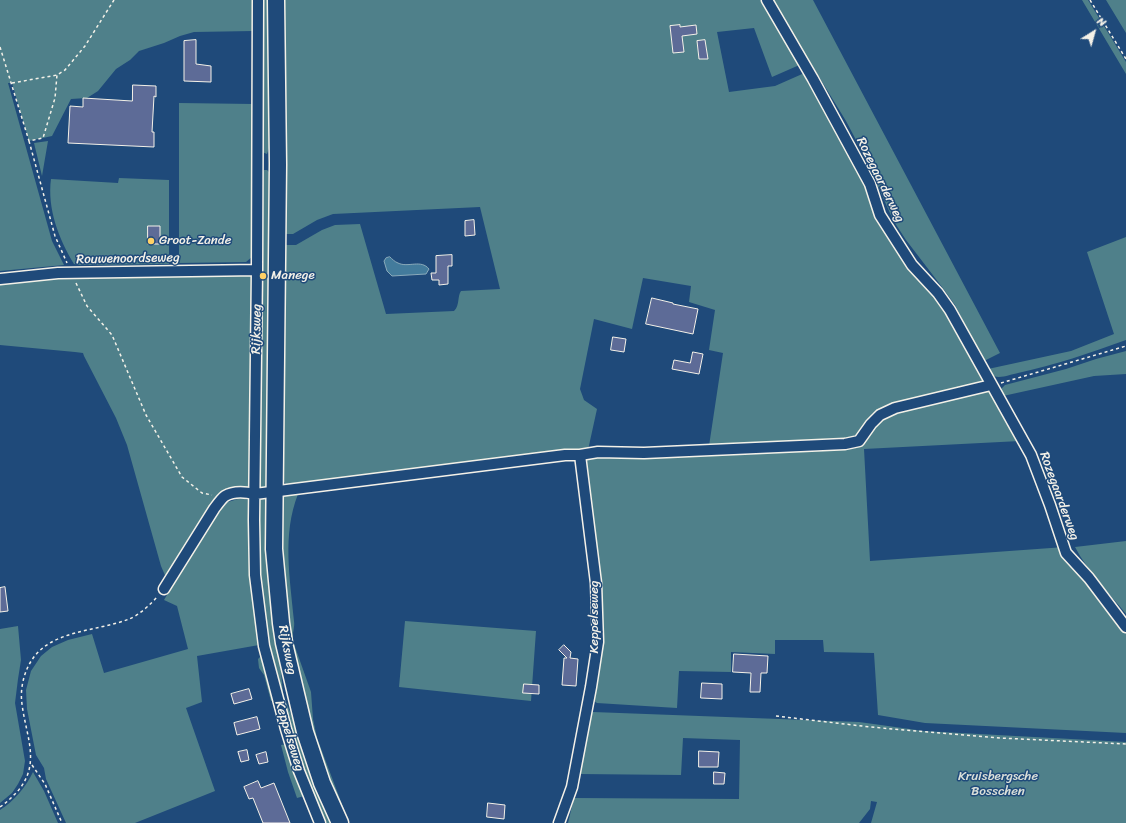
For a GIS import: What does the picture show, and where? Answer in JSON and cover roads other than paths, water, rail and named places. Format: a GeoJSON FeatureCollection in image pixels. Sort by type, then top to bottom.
{"type":"FeatureCollection","features":[{"type":"Feature","properties":{"kind":"main road","name":"Rijksweg"},"geometry":{"type":"LineString","coordinates":[[276,0],[268,164],[275,491],[274,549],[278,600],[284,643],[295,689]]}},
{"type":"Feature","properties":{"kind":"main road","name":"Keppelseweg"},"geometry":{"type":"LineString","coordinates":[[295,689],[305,732],[322,783],[340,823]]}},
{"type":"Feature","properties":{"kind":"street","name":"Rijksweg"},"geometry":{"type":"LineString","coordinates":[[258,0],[268,164],[258,270],[255,494],[255,575],[264,646]]}},
{"type":"Feature","properties":{"kind":"street","name":"Rozegaarderweg"},"geometry":{"type":"LineString","coordinates":[[767,0],[813,79],[870,184],[880,215],[912,265],[938,292],[950,310],[991,385],[1004,405],[1031,455],[1066,553],[1089,578],[1126,627]]}},
{"type":"Feature","properties":{"kind":"street","name":"Rouwenoordseweg"},"geometry":{"type":"LineString","coordinates":[[0,279],[58,273],[258,270]]}},
{"type":"Feature","properties":{"kind":"street"},"geometry":{"type":"LineString","coordinates":[[164,589],[214,509],[224,497],[230,494],[255,494],[598,452],[644,453],[845,444],[859,441],[871,424],[880,415],[895,408],[991,385]]}},
{"type":"Feature","properties":{"kind":"street","name":"Keppelseweg"},"geometry":{"type":"LineString","coordinates":[[559,823],[572,787],[598,642],[596,583],[580,455]]}},
{"type":"Feature","properties":{"kind":"street","name":"Keppelseweg"},"geometry":{"type":"LineString","coordinates":[[264,646],[299,771],[320,823]]}},
{"type":"Feature","properties":{"kind":"water"},"geometry":{"type":"Polygon","coordinates":[[[390,257],[396,262],[402,264],[418,264],[426,266],[429,269],[426,274],[392,276],[387,271],[384,261],[386,258],[390,257]]]}},
{"type":"Feature","properties":{"kind":"place","name":"Groot-Zande"},"geometry":{"type":"Point","coordinates":[151,241]}},
{"type":"Feature","properties":{"kind":"place","name":"Manege"},"geometry":{"type":"Point","coordinates":[263,276]}},
{"type":"Feature","properties":{"kind":"park label","name":"Kruisbergsche Bosschen"},"geometry":{"type":"Point","coordinates":[998,784]}}]}
